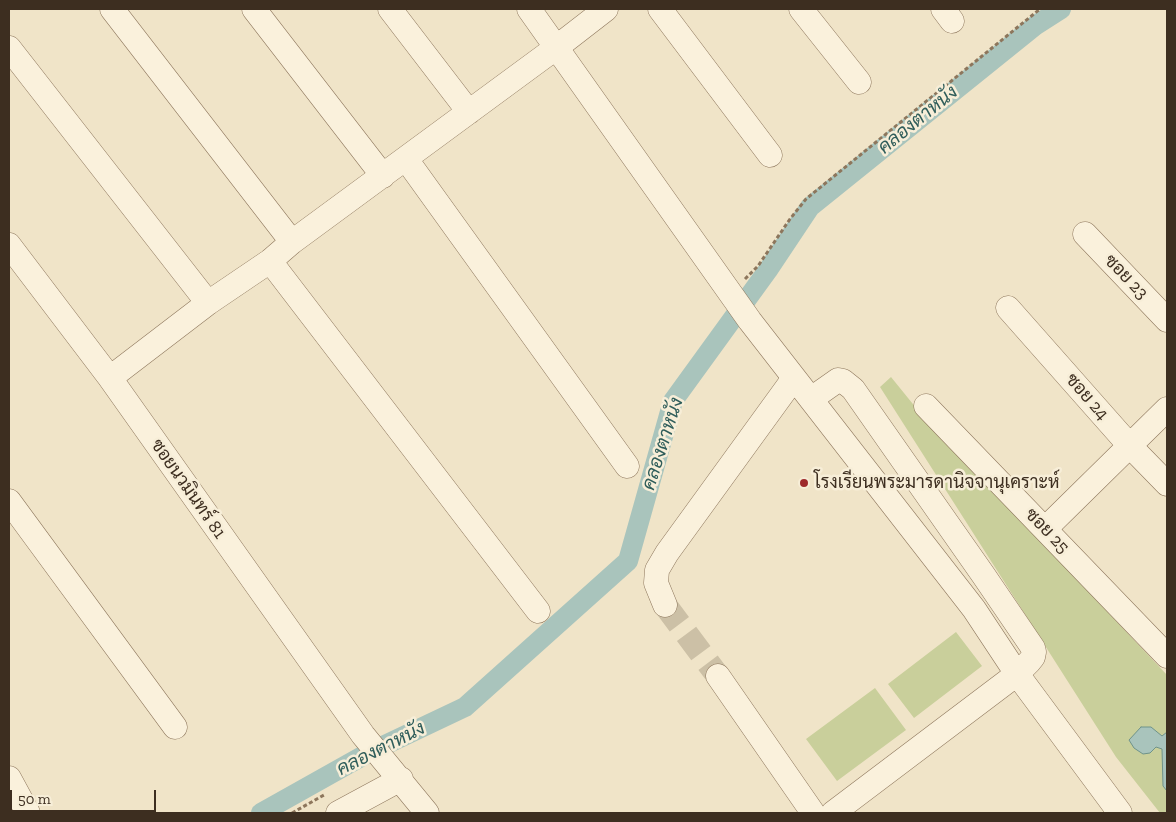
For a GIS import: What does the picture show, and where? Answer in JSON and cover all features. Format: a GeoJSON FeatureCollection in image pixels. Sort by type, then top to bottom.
{"type":"FeatureCollection","features":[{"type":"Feature","properties":{"kind":"street"},"geometry":{"type":"LineString","coordinates":[[112,9],[292,242]]}},
{"type":"Feature","properties":{"kind":"street"},"geometry":{"type":"LineString","coordinates":[[254,9],[383,176]]}},
{"type":"Feature","properties":{"kind":"street"},"geometry":{"type":"LineString","coordinates":[[390,9],[469,112]]}},
{"type":"Feature","properties":{"kind":"street"},"geometry":{"type":"LineString","coordinates":[[529,9],[558,47],[750,321],[974,609],[1016,674],[1120,813]]}},
{"type":"Feature","properties":{"kind":"street"},"geometry":{"type":"LineString","coordinates":[[110,378],[208,303],[270,261],[292,242],[558,47],[606,9]]}},
{"type":"Feature","properties":{"kind":"street"},"geometry":{"type":"LineString","coordinates":[[660,9],[770,155]]}},
{"type":"Feature","properties":{"kind":"street"},"geometry":{"type":"LineString","coordinates":[[802,9],[859,82]]}},
{"type":"Feature","properties":{"kind":"street"},"geometry":{"type":"LineString","coordinates":[[9,48],[208,303]]}},
{"type":"Feature","properties":{"kind":"street"},"geometry":{"type":"LineString","coordinates":[[406,159],[627,466]]}},
{"type":"Feature","properties":{"kind":"street","name":"ซอย 23"},"geometry":{"type":"LineString","coordinates":[[1085,234],[1167,320]]}},
{"type":"Feature","properties":{"kind":"street","name":"ซอยนวมินทร์ 81"},"geometry":{"type":"LineString","coordinates":[[9,245],[110,378],[363,735],[427,813]]}},
{"type":"Feature","properties":{"kind":"street"},"geometry":{"type":"LineString","coordinates":[[270,261],[538,611]]}},
{"type":"Feature","properties":{"kind":"street","name":"ซอย 24"},"geometry":{"type":"LineString","coordinates":[[1008,308],[1130,446],[1167,484]]}},
{"type":"Feature","properties":{"kind":"street"},"geometry":{"type":"LineString","coordinates":[[665,605],[656,583],[657,570],[667,553],[794,378]]}},
{"type":"Feature","properties":{"kind":"street"},"geometry":{"type":"LineString","coordinates":[[811,399],[838,380],[843,381],[853,390],[1033,648],[1033,657],[1016,674],[833,813]]}},
{"type":"Feature","properties":{"kind":"street","name":"ซอย 25"},"geometry":{"type":"LineString","coordinates":[[926,406],[1167,656]]}},
{"type":"Feature","properties":{"kind":"street"},"geometry":{"type":"LineString","coordinates":[[1045,529],[1167,408]]}},
{"type":"Feature","properties":{"kind":"street"},"geometry":{"type":"LineString","coordinates":[[9,501],[175,727]]}},
{"type":"Feature","properties":{"kind":"street"},"geometry":{"type":"LineString","coordinates":[[718,676],[813,813]]}},
{"type":"Feature","properties":{"kind":"street"},"geometry":{"type":"LineString","coordinates":[[9,778],[28,813]]}},
{"type":"Feature","properties":{"kind":"street"},"geometry":{"type":"LineString","coordinates":[[338,813],[401,780]]}},
{"type":"Feature","properties":{"kind":"path"},"geometry":{"type":"LineString","coordinates":[[732,296],[758,266],[790,219],[806,200],[1040,9]]}},
{"type":"Feature","properties":{"kind":"green space"},"geometry":{"type":"Polygon","coordinates":[[[891,377],[921,414],[1167,675],[1167,813],[1160,813],[1116,757],[880,387],[891,377]]]}},
{"type":"Feature","properties":{"kind":"green space"},"geometry":{"type":"Polygon","coordinates":[[[956,632],[982,666],[914,718],[888,684],[956,632]]]}},
{"type":"Feature","properties":{"kind":"green space"},"geometry":{"type":"Polygon","coordinates":[[[875,688],[906,730],[837,781],[806,739],[875,688]]]}},
{"type":"Feature","properties":{"kind":"water"},"geometry":{"type":"Polygon","coordinates":[[[1141,727],[1151,727],[1162,736],[1167,732],[1167,791],[1163,786],[1162,749],[1156,747],[1150,753],[1143,754],[1134,748],[1129,740],[1141,727]]]}},
{"type":"Feature","properties":{"kind":"waterway","name":"คลองตาหนัง"},"geometry":{"type":"LineString","coordinates":[[261,813],[368,753],[465,707],[628,561],[673,401],[768,270],[810,207],[1036,25],[1061,9]]}},
{"type":"Feature","properties":{"kind":"tunnel"},"geometry":{"type":"LineString","coordinates":[[665,605],[718,676]]}},
{"type":"Feature","properties":{"kind":"place","name":"โรงเรียนพระมารดานิจจานุเคราะห์"},"geometry":{"type":"Point","coordinates":[804,483]}}]}
